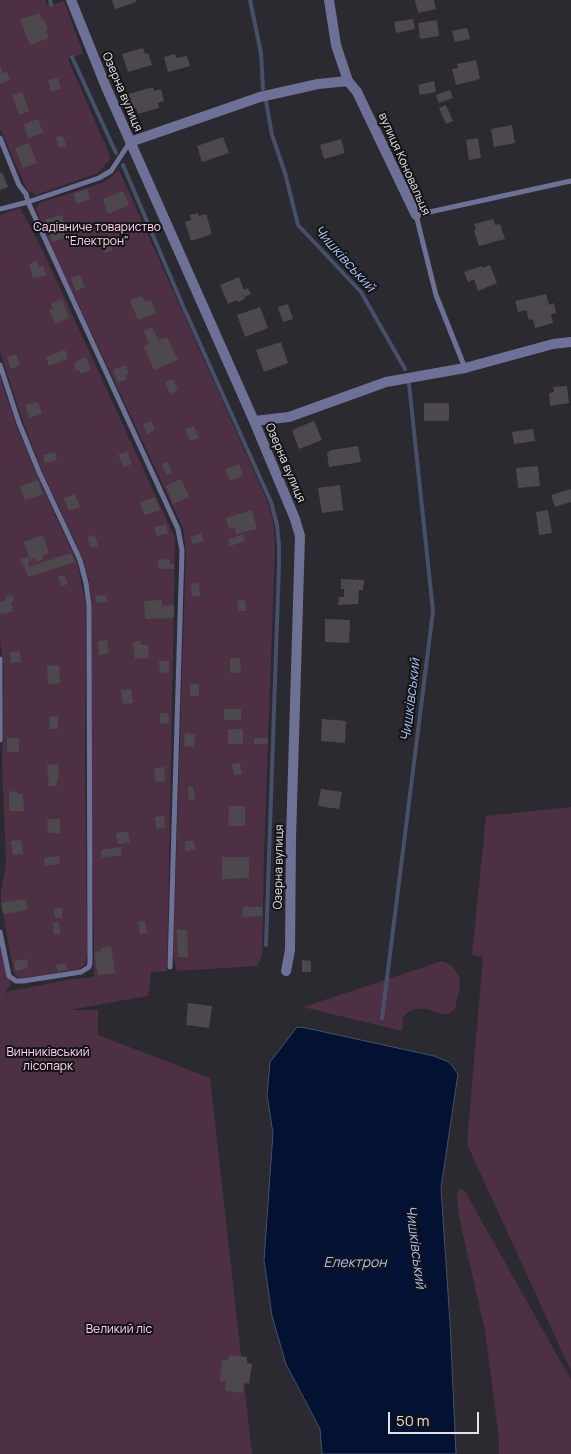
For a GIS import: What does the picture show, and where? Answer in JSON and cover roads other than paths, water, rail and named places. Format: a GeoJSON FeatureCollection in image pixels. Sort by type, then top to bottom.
{"type":"FeatureCollection","features":[{"type":"Feature","properties":{"kind":"street","name":"Озерна вулиця"},"geometry":{"type":"LineString","coordinates":[[71,0],[106,88],[254,421],[300,536],[290,950],[286,971]]}},
{"type":"Feature","properties":{"kind":"street","name":"вулиця Коновальця"},"geometry":{"type":"LineString","coordinates":[[329,0],[336,45],[348,81],[358,92],[416,215]]}},
{"type":"Feature","properties":{"kind":"street"},"geometry":{"type":"LineString","coordinates":[[130,142],[260,97],[318,84],[348,81]]}},
{"type":"Feature","properties":{"kind":"street"},"geometry":{"type":"LineString","coordinates":[[254,421],[289,417],[386,382],[465,368],[552,344],[571,342]]}},
{"type":"Feature","properties":{"kind":"lane"},"geometry":{"type":"LineString","coordinates":[[0,138],[178,529],[182,550],[170,967]]}},
{"type":"Feature","properties":{"kind":"lane"},"geometry":{"type":"LineString","coordinates":[[0,209],[28,202],[99,178],[111,171],[130,142]]}},
{"type":"Feature","properties":{"kind":"lane"},"geometry":{"type":"LineString","coordinates":[[416,215],[571,181]]}},
{"type":"Feature","properties":{"kind":"lane","name":"вулиця Коновальця"},"geometry":{"type":"LineString","coordinates":[[416,215],[436,295],[465,368]]}},
{"type":"Feature","properties":{"kind":"lane"},"geometry":{"type":"LineString","coordinates":[[0,366],[19,423],[39,472],[80,560],[86,583],[89,605],[89,967],[81,972],[23,982],[16,981],[9,976],[0,932]]}},
{"type":"Feature","properties":{"kind":"lane"},"geometry":{"type":"LineString","coordinates":[[0,659],[0,740]]}},
{"type":"Feature","properties":{"kind":"water","name":"Електрон"},"geometry":{"type":"Polygon","coordinates":[[[297,1027],[434,1056],[449,1062],[458,1074],[441,1188],[456,1454],[322,1454],[320,1429],[286,1364],[272,1316],[264,1260],[273,1133],[267,1095],[270,1062],[297,1027]]]}},
{"type":"Feature","properties":{"kind":"waterway"},"geometry":{"type":"LineString","coordinates":[[50,0],[51,5]]}},
{"type":"Feature","properties":{"kind":"waterway","name":"Чишківський"},"geometry":{"type":"LineString","coordinates":[[250,0],[261,53],[263,89]]}},
{"type":"Feature","properties":{"kind":"waterway"},"geometry":{"type":"LineString","coordinates":[[72,57],[116,153]]}},
{"type":"Feature","properties":{"kind":"waterway","name":"Чишківський"},"geometry":{"type":"LineString","coordinates":[[266,101],[272,135],[285,173],[298,225],[361,292],[405,369]]}},
{"type":"Feature","properties":{"kind":"waterway"},"geometry":{"type":"LineString","coordinates":[[123,165],[183,306],[271,502],[277,525],[279,564],[266,945]]}},
{"type":"Feature","properties":{"kind":"waterway","name":"Чишківський"},"geometry":{"type":"LineString","coordinates":[[382,1018],[433,611],[409,384]]}},
{"type":"Feature","properties":{"kind":"park label","name":"Садівниче товариство \"Електрон\""},"geometry":{"type":"Point","coordinates":[97,235]}},
{"type":"Feature","properties":{"kind":"park label","name":"Винниківський лісопарк"},"geometry":{"type":"Point","coordinates":[48,1060]}},
{"type":"Feature","properties":{"kind":"park label","name":"Великий ліс"},"geometry":{"type":"Point","coordinates":[119,1330]}}]}
